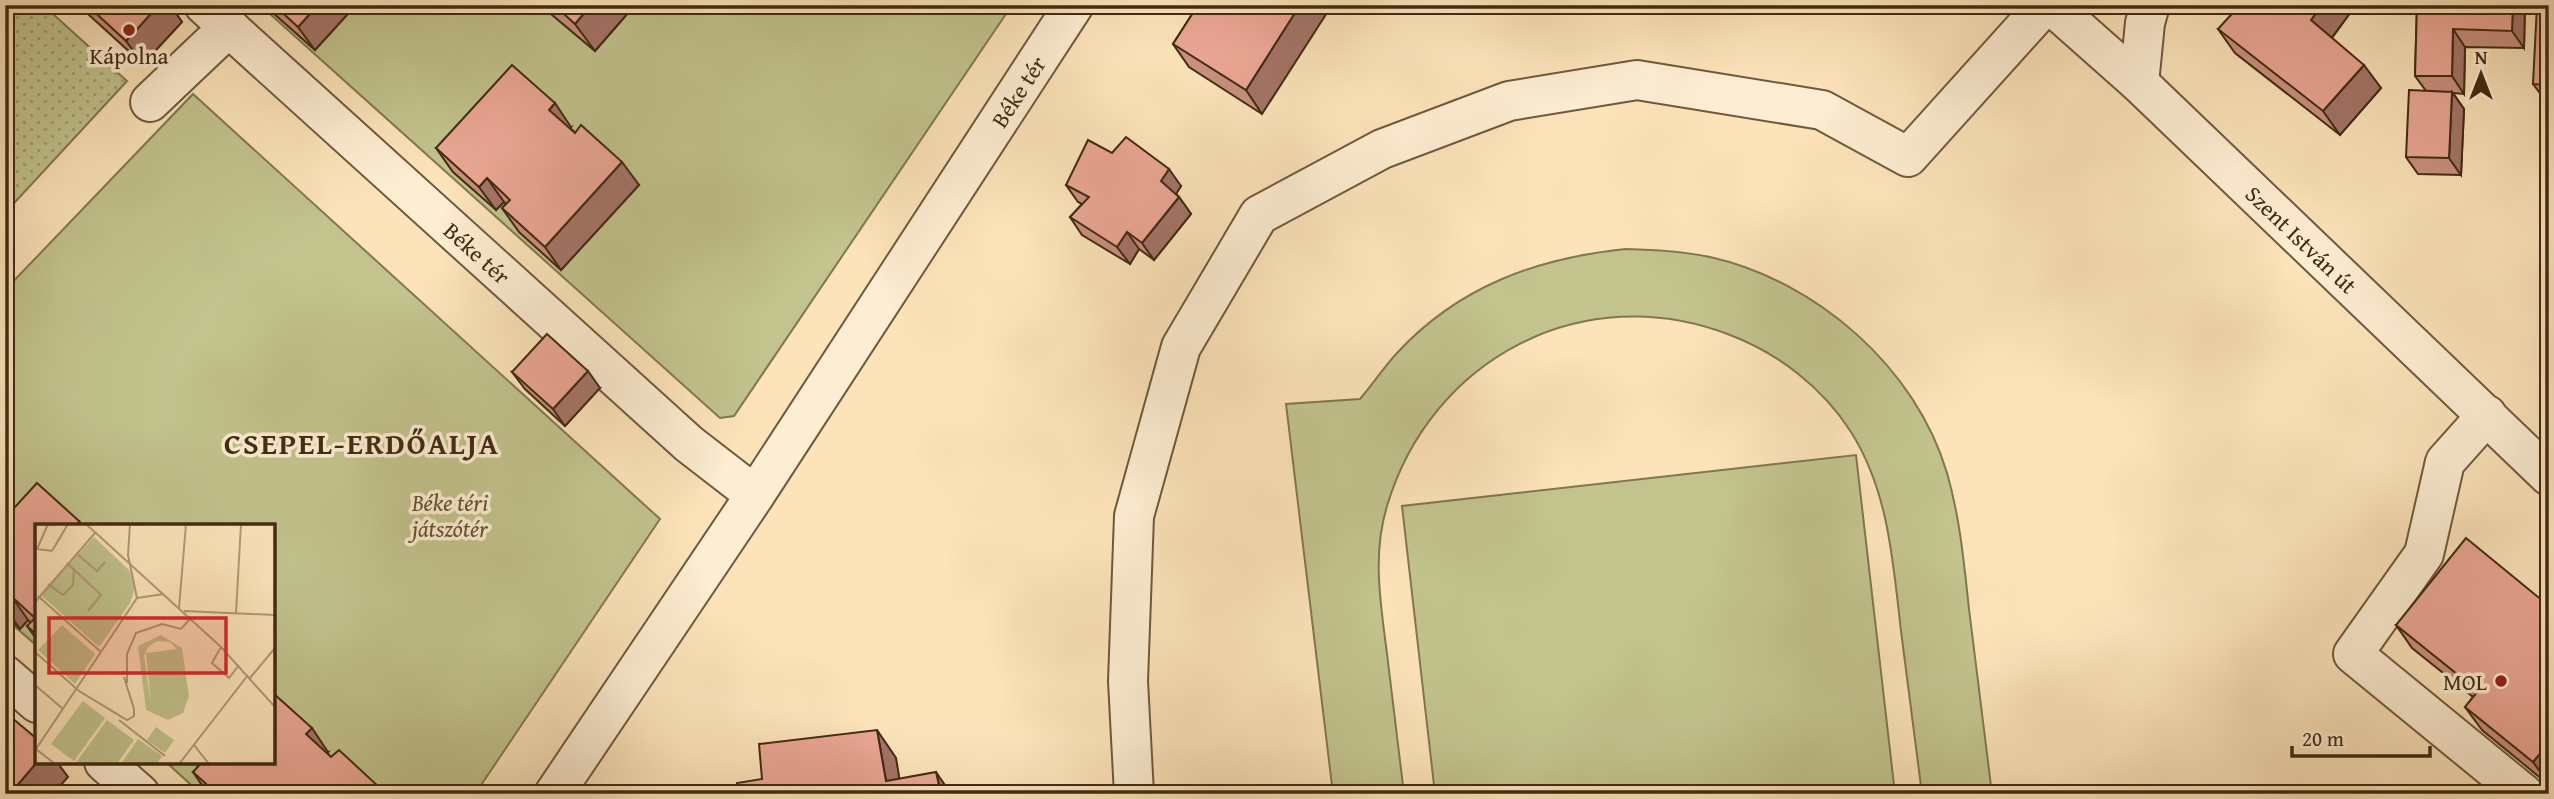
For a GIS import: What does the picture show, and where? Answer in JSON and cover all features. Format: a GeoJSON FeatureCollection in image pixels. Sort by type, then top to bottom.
{"type":"FeatureCollection","features":[{"type":"Feature","properties":{"kind":"street","name":"Béke tér"},"geometry":{"type":"LineString","coordinates":[[554,794],[691,586],[755,495],[1074,5]]}},
{"type":"Feature","properties":{"kind":"street","name":"Szent István út"},"geometry":{"type":"LineString","coordinates":[[2048,5],[2139,83],[2549,476]]}},
{"type":"Feature","properties":{"kind":"street"},"geometry":{"type":"LineString","coordinates":[[1134,794],[1128,681],[1134,516],[1181,347],[1259,215],[1382,149],[1509,101],[1637,80],[1822,110],[1908,157],[2048,5]]}},
{"type":"Feature","properties":{"kind":"street"},"geometry":{"type":"LineString","coordinates":[[2139,83],[2145,23],[2150,5]]}},
{"type":"Feature","properties":{"kind":"street","name":"Béke tér"},"geometry":{"type":"LineString","coordinates":[[216,16],[689,444],[755,495]]}},
{"type":"Feature","properties":{"kind":"street"},"geometry":{"type":"LineString","coordinates":[[150,102],[216,16]]}},
{"type":"Feature","properties":{"kind":"street"},"geometry":{"type":"LineString","coordinates":[[2487,415],[2445,462],[2424,554],[2353,654],[2524,794]]}},
{"type":"Feature","properties":{"kind":"street"},"geometry":{"type":"LineString","coordinates":[[2424,554],[2454,580]]}},
{"type":"Feature","properties":{"kind":"street"},"geometry":{"type":"LineString","coordinates":[[2391,601],[2421,625]]}},
{"type":"Feature","properties":{"kind":"street"},"geometry":{"type":"LineString","coordinates":[[5,676],[35,701]]}},
{"type":"Feature","properties":{"kind":"street"},"geometry":{"type":"LineString","coordinates":[[2450,733],[2475,702]]}},
{"type":"Feature","properties":{"kind":"street"},"geometry":{"type":"LineString","coordinates":[[106,764],[140,794]]}},
{"type":"Feature","properties":{"kind":"green space"},"geometry":{"type":"Polygon","coordinates":[[[5,5],[43,5],[127,81],[5,213],[5,5]]]}},
{"type":"Feature","properties":{"kind":"green space"},"geometry":{"type":"Polygon","coordinates":[[[260,5],[1012,5],[734,416],[720,418],[260,5]]]}},
{"type":"Feature","properties":{"kind":"green space","name":"Béke téri játszótér"},"geometry":{"type":"Polygon","coordinates":[[[193,94],[660,519],[475,794],[201,794],[168,764],[275,764],[275,524],[35,524],[35,644],[5,618],[5,290],[193,94]]]}},
{"type":"Feature","properties":{"kind":"green space"},"geometry":{"type":"Polygon","coordinates":[[[1626,249],[1710,257],[1750,269],[1788,286],[1824,308],[1857,335],[1887,365],[1912,398],[1932,435],[1947,473],[1955,507],[1992,794],[1922,794],[1887,528],[1874,479],[1864,455],[1840,416],[1798,374],[1748,343],[1730,335],[1675,320],[1621,317],[1569,325],[1520,344],[1476,372],[1439,409],[1408,454],[1387,506],[1382,526],[1379,565],[1381,604],[1404,794],[1333,794],[1286,404],[1360,399],[1392,358],[1421,330],[1473,293],[1531,268],[1593,253],[1626,249]]]}},
{"type":"Feature","properties":{"kind":"green space"},"geometry":{"type":"Polygon","coordinates":[[[1856,455],[1895,794],[1435,794],[1402,506],[1856,455]]]}},
{"type":"Feature","properties":{"kind":"building"},"geometry":{"type":"Polygon","coordinates":[[[87,5],[159,5],[126,41],[87,5]]]}},
{"type":"Feature","properties":{"kind":"building"},"geometry":{"type":"Polygon","coordinates":[[[274,5],[318,5],[298,27],[274,5]]]}},
{"type":"Feature","properties":{"kind":"building"},"geometry":{"type":"Polygon","coordinates":[[[554,5],[591,5],[575,24],[554,5]]]}},
{"type":"Feature","properties":{"kind":"building"},"geometry":{"type":"Polygon","coordinates":[[[1198,5],[1300,5],[1246,90],[1173,44],[1198,5]]]}},
{"type":"Feature","properties":{"kind":"building"},"geometry":{"type":"Polygon","coordinates":[[[2240,5],[2322,5],[2311,20],[2364,65],[2323,111],[2218,29],[2240,5]]]}},
{"type":"Feature","properties":{"kind":"building"},"geometry":{"type":"Polygon","coordinates":[[[2417,5],[2513,5],[2512,31],[2453,29],[2452,76],[2415,76],[2417,5]]]}},
{"type":"Feature","properties":{"kind":"building"},"geometry":{"type":"Polygon","coordinates":[[[2537,5],[2549,5],[2549,85],[2533,84],[2537,5]]]}},
{"type":"Feature","properties":{"kind":"building"},"geometry":{"type":"Polygon","coordinates":[[[512,65],[555,103],[549,110],[575,133],[581,125],[622,162],[545,247],[502,208],[510,200],[487,178],[479,187],[436,148],[512,65]]]}},
{"type":"Feature","properties":{"kind":"building"},"geometry":{"type":"Polygon","coordinates":[[[2409,90],[2452,92],[2449,158],[2406,157],[2409,90]]]}},
{"type":"Feature","properties":{"kind":"building"},"geometry":{"type":"Polygon","coordinates":[[[1126,137],[1169,169],[1161,181],[1179,197],[1142,243],[1127,232],[1117,247],[1070,217],[1089,197],[1066,185],[1088,140],[1112,153],[1126,137]]]}},
{"type":"Feature","properties":{"kind":"building"},"geometry":{"type":"Polygon","coordinates":[[[547,334],[588,371],[553,409],[512,372],[547,334]]]}},
{"type":"Feature","properties":{"kind":"building"},"geometry":{"type":"Polygon","coordinates":[[[37,483],[79,521],[77,524],[35,524],[35,618],[12,597],[5,604],[5,518],[37,483]]]}},
{"type":"Feature","properties":{"kind":"building","name":"MOL"},"geometry":{"type":"Polygon","coordinates":[[[2466,538],[2549,606],[2546,612],[2549,614],[2549,743],[2533,762],[2465,707],[2478,691],[2396,625],[2466,538]]]}},
{"type":"Feature","properties":{"kind":"building"},"geometry":{"type":"Polygon","coordinates":[[[35,618],[35,633],[27,626],[35,618]]]}},
{"type":"Feature","properties":{"kind":"building"},"geometry":{"type":"Polygon","coordinates":[[[275,695],[312,728],[306,734],[331,757],[339,750],[379,787],[373,794],[217,794],[193,772],[200,764],[275,764],[275,695]]]}},
{"type":"Feature","properties":{"kind":"building"},"geometry":{"type":"Polygon","coordinates":[[[5,712],[35,737],[35,764],[10,794],[5,794],[5,712]]]}},
{"type":"Feature","properties":{"kind":"building"},"geometry":{"type":"Polygon","coordinates":[[[877,730],[886,781],[936,772],[941,794],[738,794],[737,783],[762,779],[759,744],[877,730]]]}},
{"type":"Feature","properties":{"kind":"building"},"geometry":{"type":"Polygon","coordinates":[[[1231,787],[1232,794],[1175,794],[1231,787]]]}},
{"type":"Feature","properties":{"kind":"place","name":"Kápolna"},"geometry":{"type":"Point","coordinates":[129,30]}},
{"type":"Feature","properties":{"kind":"place","name":"MOL"},"geometry":{"type":"Point","coordinates":[2501,681]}},
{"type":"Feature","properties":{"kind":"district","name":"CSEPEL-ERDŐALJA"},"geometry":{"type":"Point","coordinates":[362,443]}}]}
